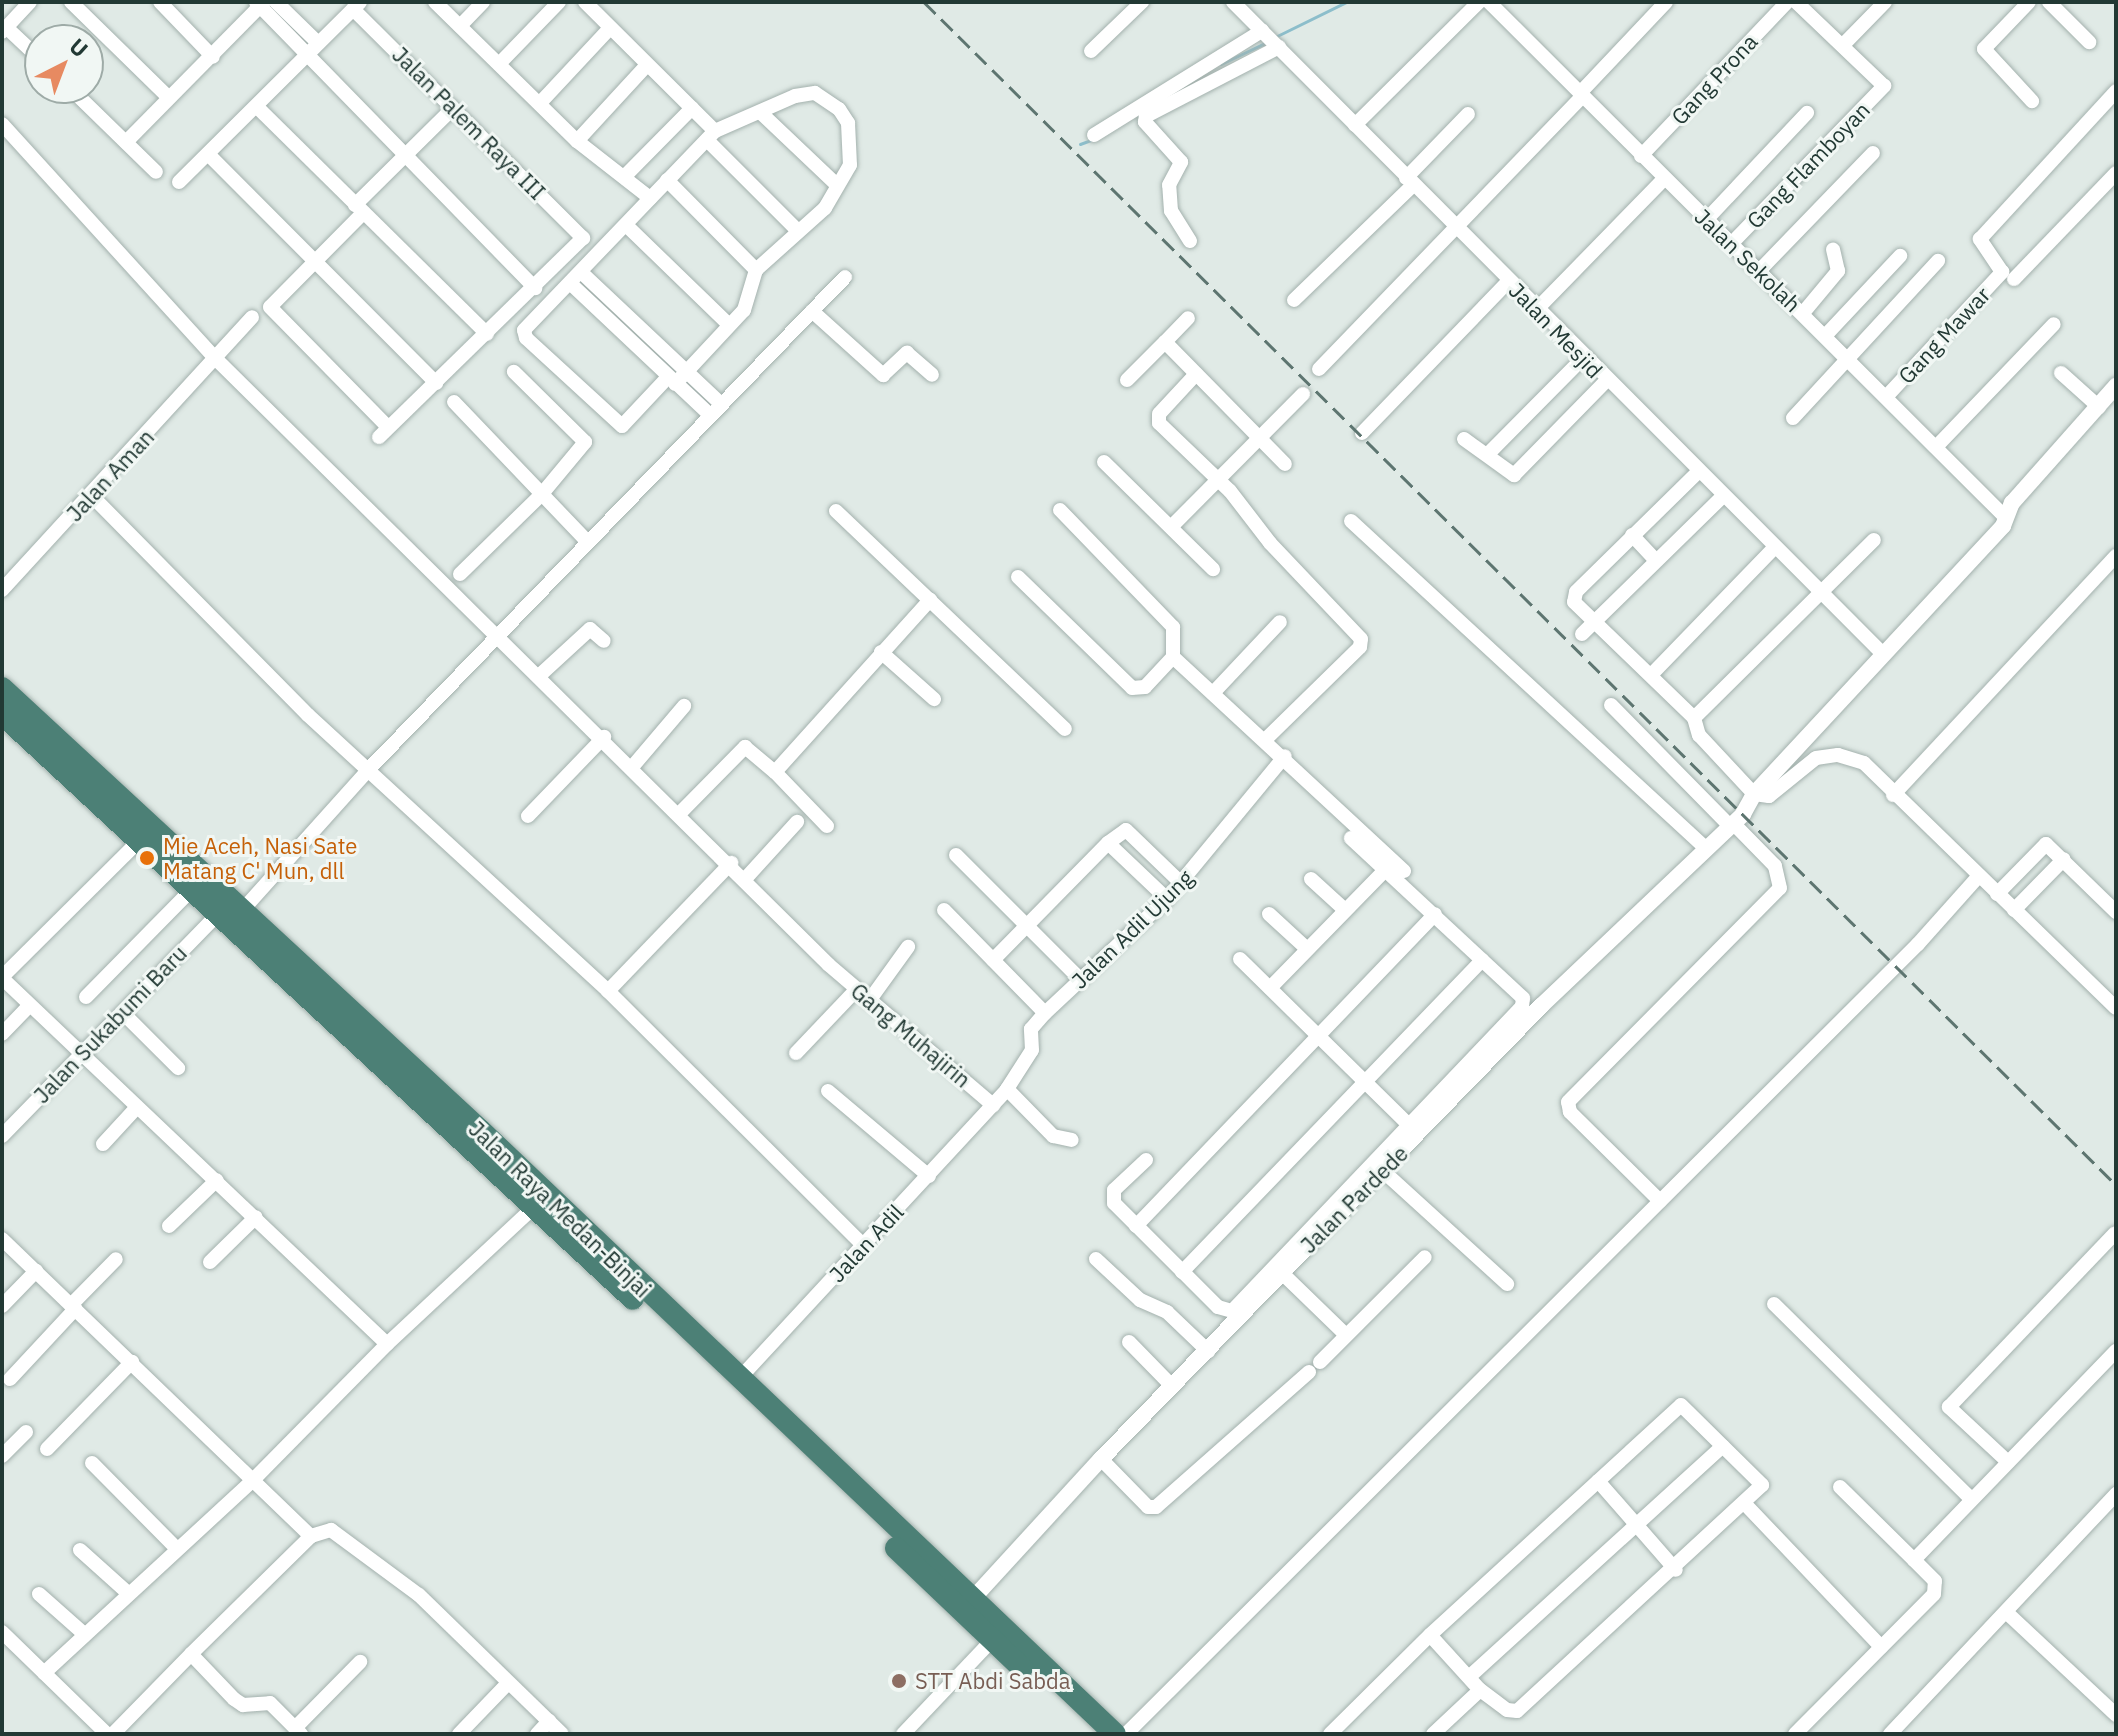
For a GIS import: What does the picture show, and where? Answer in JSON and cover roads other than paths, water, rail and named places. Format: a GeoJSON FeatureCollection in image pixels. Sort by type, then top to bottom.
{"type":"FeatureCollection","features":[{"type":"Feature","properties":{"kind":"highway","name":"Jalan Raya Medan-Binjai"},"geometry":{"type":"LineString","coordinates":[[2,688],[231,916],[462,1126],[998,1635],[1115,1734]]}},
{"type":"Feature","properties":{"kind":"highway","name":"Jalan Raya Medan-Binjai"},"geometry":{"type":"LineString","coordinates":[[2,714],[192,889],[231,916]]}},
{"type":"Feature","properties":{"kind":"highway","name":"Jalan Raya Medan-Binjai"},"geometry":{"type":"LineString","coordinates":[[540,1200],[738,1380],[967,1606]]}},
{"type":"Feature","properties":{"kind":"highway","name":"Jalan Raya Medan-Binjai"},"geometry":{"type":"LineString","coordinates":[[998,1635],[1093,1734]]}},
{"type":"Feature","properties":{"kind":"street"},"geometry":{"type":"LineString","coordinates":[[24,46],[4,30],[30,2]]}},
{"type":"Feature","properties":{"kind":"street"},"geometry":{"type":"LineString","coordinates":[[71,2],[169,98]]}},
{"type":"Feature","properties":{"kind":"street"},"geometry":{"type":"LineString","coordinates":[[160,2],[213,57]]}},
{"type":"Feature","properties":{"kind":"street"},"geometry":{"type":"LineString","coordinates":[[276,2],[404,154],[535,288],[384,432],[270,307],[314,262],[404,154],[453,108]]}},
{"type":"Feature","properties":{"kind":"street"},"geometry":{"type":"LineString","coordinates":[[435,2],[577,141],[610,170],[626,175],[650,198]]}},
{"type":"Feature","properties":{"kind":"street"},"geometry":{"type":"LineString","coordinates":[[460,26],[483,2]]}},
{"type":"Feature","properties":{"kind":"street"},"geometry":{"type":"LineString","coordinates":[[499,64],[559,2]]}},
{"type":"Feature","properties":{"kind":"street"},"geometry":{"type":"LineString","coordinates":[[585,2],[692,108],[711,136],[797,230]]}},
{"type":"Feature","properties":{"kind":"street"},"geometry":{"type":"LineString","coordinates":[[1091,51],[1142,2]]}},
{"type":"Feature","properties":{"kind":"street","name":"Jalan Mesjid"},"geometry":{"type":"LineString","coordinates":[[1233,2],[1583,358],[1883,654]]}},
{"type":"Feature","properties":{"kind":"street"},"geometry":{"type":"LineString","coordinates":[[1355,125],[1479,2]]}},
{"type":"Feature","properties":{"kind":"street","name":"Jalan Sekolah"},"geometry":{"type":"LineString","coordinates":[[1489,2],[2006,518]]}},
{"type":"Feature","properties":{"kind":"street"},"geometry":{"type":"LineString","coordinates":[[1501,14],[1513,2]]}},
{"type":"Feature","properties":{"kind":"street"},"geometry":{"type":"LineString","coordinates":[[1319,369],[1458,230],[1666,2]]}},
{"type":"Feature","properties":{"kind":"street","name":"Gang Prona"},"geometry":{"type":"LineString","coordinates":[[1641,156],[1787,2]]}},
{"type":"Feature","properties":{"kind":"street"},"geometry":{"type":"LineString","coordinates":[[1796,2],[1843,45],[1885,2]]}},
{"type":"Feature","properties":{"kind":"street"},"geometry":{"type":"LineString","coordinates":[[2029,2],[1984,49],[2032,101]]}},
{"type":"Feature","properties":{"kind":"street"},"geometry":{"type":"LineString","coordinates":[[2049,2],[2089,42]]}},
{"type":"Feature","properties":{"kind":"street"},"geometry":{"type":"LineString","coordinates":[[126,142],[213,57],[260,3],[312,47]]}},
{"type":"Feature","properties":{"kind":"street"},"geometry":{"type":"LineString","coordinates":[[179,182],[257,107],[312,47],[357,6]]}},
{"type":"Feature","properties":{"kind":"street","name":"Jalan Palem Raya III"},"geometry":{"type":"LineString","coordinates":[[357,6],[453,108],[583,238],[535,288]]}},
{"type":"Feature","properties":{"kind":"street"},"geometry":{"type":"LineString","coordinates":[[540,103],[610,28]]}},
{"type":"Feature","properties":{"kind":"street"},"geometry":{"type":"LineString","coordinates":[[1094,135],[1270,39]]}},
{"type":"Feature","properties":{"kind":"street"},"geometry":{"type":"LineString","coordinates":[[1190,241],[1171,211],[1169,185],[1181,162],[1145,122],[1146,116],[1270,39]]}},
{"type":"Feature","properties":{"kind":"street","name":"Gang Flamboyan"},"geometry":{"type":"LineString","coordinates":[[1732,243],[1884,86],[1843,45]]}},
{"type":"Feature","properties":{"kind":"street"},"geometry":{"type":"LineString","coordinates":[[577,141],[647,65]]}},
{"type":"Feature","properties":{"kind":"street"},"geometry":{"type":"LineString","coordinates":[[2008,275],[1980,239],[2116,91]]}},
{"type":"Feature","properties":{"kind":"street"},"geometry":{"type":"LineString","coordinates":[[807,93],[839,109],[848,123],[852,154],[825,208],[756,270],[748,283],[749,302],[676,378],[622,426],[526,338],[524,330],[711,136],[760,112],[807,93]]}},
{"type":"Feature","properties":{"kind":"street"},"geometry":{"type":"LineString","coordinates":[[87,104],[156,172]]}},
{"type":"Feature","properties":{"kind":"street"},"geometry":{"type":"LineString","coordinates":[[257,107],[487,334]]}},
{"type":"Feature","properties":{"kind":"street"},"geometry":{"type":"LineString","coordinates":[[626,175],[692,108]]}},
{"type":"Feature","properties":{"kind":"street"},"geometry":{"type":"LineString","coordinates":[[760,112],[837,185]]}},
{"type":"Feature","properties":{"kind":"street"},"geometry":{"type":"LineString","coordinates":[[1707,219],[1807,113]]}},
{"type":"Feature","properties":{"kind":"street"},"geometry":{"type":"LineString","coordinates":[[1294,300],[1409,181],[1468,114]]}},
{"type":"Feature","properties":{"kind":"street","name":"Gang Muhajirin"},"geometry":{"type":"LineString","coordinates":[[2,124],[215,358],[604,737],[829,965],[993,1105]]}},
{"type":"Feature","properties":{"kind":"street"},"geometry":{"type":"LineString","coordinates":[[1759,271],[1873,153]]}},
{"type":"Feature","properties":{"kind":"street"},"geometry":{"type":"LineString","coordinates":[[209,155],[436,383]]}},
{"type":"Feature","properties":{"kind":"street","name":"Gang Mawar"},"geometry":{"type":"LineString","coordinates":[[1886,397],[2116,173]]}},
{"type":"Feature","properties":{"kind":"street"},"geometry":{"type":"LineString","coordinates":[[1537,309],[1664,179]]}},
{"type":"Feature","properties":{"kind":"street"},"geometry":{"type":"LineString","coordinates":[[667,180],[756,270]]}},
{"type":"Feature","properties":{"kind":"street"},"geometry":{"type":"LineString","coordinates":[[627,226],[729,325]]}},
{"type":"Feature","properties":{"kind":"street"},"geometry":{"type":"LineString","coordinates":[[1803,313],[1838,271],[1833,250]]}},
{"type":"Feature","properties":{"kind":"street"},"geometry":{"type":"LineString","coordinates":[[1825,336],[1900,256]]}},
{"type":"Feature","properties":{"kind":"street"},"geometry":{"type":"LineString","coordinates":[[1793,418],[1938,261]]}},
{"type":"Feature","properties":{"kind":"street","name":"Jalan Sukabumi Baru"},"geometry":{"type":"LineString","coordinates":[[2,1136],[123,1013],[231,916],[708,413],[845,277]]}},
{"type":"Feature","properties":{"kind":"street"},"geometry":{"type":"LineString","coordinates":[[576,279],[708,413]]}},
{"type":"Feature","properties":{"kind":"street"},"geometry":{"type":"LineString","coordinates":[[1362,433],[1509,281]]}},
{"type":"Feature","properties":{"kind":"street"},"geometry":{"type":"LineString","coordinates":[[812,311],[883,375],[907,353],[932,375]]}},
{"type":"Feature","properties":{"kind":"street","name":"Jalan Aman"},"geometry":{"type":"LineString","coordinates":[[2,590],[252,317]]}},
{"type":"Feature","properties":{"kind":"street"},"geometry":{"type":"LineString","coordinates":[[1127,380],[1188,318]]}},
{"type":"Feature","properties":{"kind":"street"},"geometry":{"type":"LineString","coordinates":[[1936,447],[2054,324]]}},
{"type":"Feature","properties":{"kind":"street"},"geometry":{"type":"LineString","coordinates":[[1165,342],[1285,464]]}},
{"type":"Feature","properties":{"kind":"street"},"geometry":{"type":"LineString","coordinates":[[1487,455],[1583,358]]}},
{"type":"Feature","properties":{"kind":"street"},"geometry":{"type":"LineString","coordinates":[[460,574],[541,495],[585,442],[514,372]]}},
{"type":"Feature","properties":{"kind":"street"},"geometry":{"type":"LineString","coordinates":[[2061,373],[2099,407]]}},
{"type":"Feature","properties":{"kind":"street"},"geometry":{"type":"LineString","coordinates":[[1196,374],[1157,419],[1218,479],[1362,643],[1266,739]]}},
{"type":"Feature","properties":{"kind":"street"},"geometry":{"type":"LineString","coordinates":[[676,378],[719,402]]}},
{"type":"Feature","properties":{"kind":"street"},"geometry":{"type":"LineString","coordinates":[[1464,439],[1514,475],[1606,381]]}},
{"type":"Feature","properties":{"kind":"street","name":"Jalan Pardede"},"geometry":{"type":"LineString","coordinates":[[967,1606],[1101,1459],[1383,1171],[1415,1130],[1732,825],[1754,794],[2006,518],[2012,503],[2116,386]]}},
{"type":"Feature","properties":{"kind":"street"},"geometry":{"type":"LineString","coordinates":[[1172,526],[1303,394]]}},
{"type":"Feature","properties":{"kind":"street"},"geometry":{"type":"LineString","coordinates":[[454,402],[587,541]]}},
{"type":"Feature","properties":{"kind":"street"},"geometry":{"type":"LineString","coordinates":[[1104,462],[1213,569]]}},
{"type":"Feature","properties":{"kind":"street"},"geometry":{"type":"LineString","coordinates":[[1698,472],[1574,596],[1593,623],[1694,718],[1699,735],[1754,794],[1769,796],[1816,758],[1838,755],[1864,763],[1893,795],[2116,1008]]}},
{"type":"Feature","properties":{"kind":"street"},"geometry":{"type":"LineString","coordinates":[[91,495],[368,770],[608,991],[863,1245]]}},
{"type":"Feature","properties":{"kind":"street"},"geometry":{"type":"LineString","coordinates":[[1582,634],[1723,496]]}},
{"type":"Feature","properties":{"kind":"street"},"geometry":{"type":"LineString","coordinates":[[1018,577],[1132,688],[1145,687],[1173,657],[1173,627],[1060,510]]}},
{"type":"Feature","properties":{"kind":"street"},"geometry":{"type":"LineString","coordinates":[[836,511],[1065,729]]}},
{"type":"Feature","properties":{"kind":"street"},"geometry":{"type":"LineString","coordinates":[[1351,521],[1707,849]]}},
{"type":"Feature","properties":{"kind":"street"},"geometry":{"type":"LineString","coordinates":[[1632,535],[1656,561]]}},
{"type":"Feature","properties":{"kind":"street"},"geometry":{"type":"LineString","coordinates":[[1694,718],[1874,540]]}},
{"type":"Feature","properties":{"kind":"street"},"geometry":{"type":"LineString","coordinates":[[1651,675],[1775,547]]}},
{"type":"Feature","properties":{"kind":"street"},"geometry":{"type":"LineString","coordinates":[[1893,795],[2116,556]]}},
{"type":"Feature","properties":{"kind":"street"},"geometry":{"type":"LineString","coordinates":[[775,772],[930,600]]}},
{"type":"Feature","properties":{"kind":"street"},"geometry":{"type":"LineString","coordinates":[[1214,692],[1280,622]]}},
{"type":"Feature","properties":{"kind":"street"},"geometry":{"type":"LineString","coordinates":[[540,675],[590,629],[604,641]]}},
{"type":"Feature","properties":{"kind":"street"},"geometry":{"type":"LineString","coordinates":[[881,652],[934,699]]}},
{"type":"Feature","properties":{"kind":"street"},"geometry":{"type":"LineString","coordinates":[[1173,657],[1285,756],[1541,1006]]}},
{"type":"Feature","properties":{"kind":"street"},"geometry":{"type":"LineString","coordinates":[[1611,705],[1775,866],[1780,888],[1568,1102],[1570,1112],[1660,1201]]}},
{"type":"Feature","properties":{"kind":"street"},"geometry":{"type":"LineString","coordinates":[[633,766],[684,706]]}},
{"type":"Feature","properties":{"kind":"street"},"geometry":{"type":"LineString","coordinates":[[528,816],[604,737]]}},
{"type":"Feature","properties":{"kind":"street"},"geometry":{"type":"LineString","coordinates":[[680,813],[745,747],[775,772],[827,826]]}},
{"type":"Feature","properties":{"kind":"street","name":"Jalan Adil Ujung"},"geometry":{"type":"LineString","coordinates":[[993,1105],[1032,1050],[1031,1029],[1167,899],[1285,756]]}},
{"type":"Feature","properties":{"kind":"street"},"geometry":{"type":"LineString","coordinates":[[746,878],[797,822]]}},
{"type":"Feature","properties":{"kind":"street"},"geometry":{"type":"LineString","coordinates":[[993,960],[1108,843],[1126,830],[1181,883]]}},
{"type":"Feature","properties":{"kind":"street"},"geometry":{"type":"LineString","coordinates":[[1146,1160],[1112,1196],[1136,1226],[1218,1307],[1232,1311],[1415,1130],[1524,1004],[1435,914],[1351,838]]}},
{"type":"Feature","properties":{"kind":"street"},"geometry":{"type":"LineString","coordinates":[[139,841],[2,978],[387,1344]]}},
{"type":"Feature","properties":{"kind":"street"},"geometry":{"type":"LineString","coordinates":[[1108,843],[1167,899]]}},
{"type":"Feature","properties":{"kind":"street"},"geometry":{"type":"LineString","coordinates":[[1997,894],[2043,845],[2064,859],[2116,912]]}},
{"type":"Feature","properties":{"kind":"street"},"geometry":{"type":"LineString","coordinates":[[956,855],[1080,979]]}},
{"type":"Feature","properties":{"kind":"street"},"geometry":{"type":"LineString","coordinates":[[2014,910],[2064,859]]}},
{"type":"Feature","properties":{"kind":"street"},"geometry":{"type":"LineString","coordinates":[[608,991],[731,863]]}},
{"type":"Feature","properties":{"kind":"street"},"geometry":{"type":"LineString","coordinates":[[1270,988],[1387,868]]}},
{"type":"Feature","properties":{"kind":"street"},"geometry":{"type":"LineString","coordinates":[[1126,1734],[1660,1201],[1978,877]]}},
{"type":"Feature","properties":{"kind":"street"},"geometry":{"type":"LineString","coordinates":[[1311,879],[1345,910]]}},
{"type":"Feature","properties":{"kind":"street"},"geometry":{"type":"LineString","coordinates":[[86,997],[192,889]]}},
{"type":"Feature","properties":{"kind":"street"},"geometry":{"type":"LineString","coordinates":[[944,910],[1045,1013]]}},
{"type":"Feature","properties":{"kind":"street"},"geometry":{"type":"LineString","coordinates":[[1269,914],[1307,949]]}},
{"type":"Feature","properties":{"kind":"street"},"geometry":{"type":"LineString","coordinates":[[1136,1226],[1435,914]]}},
{"type":"Feature","properties":{"kind":"street"},"geometry":{"type":"LineString","coordinates":[[869,1001],[908,947]]}},
{"type":"Feature","properties":{"kind":"street"},"geometry":{"type":"LineString","coordinates":[[1240,959],[1415,1130]]}},
{"type":"Feature","properties":{"kind":"street"},"geometry":{"type":"LineString","coordinates":[[1182,1272],[1363,1080],[1482,960]]}},
{"type":"Feature","properties":{"kind":"street"},"geometry":{"type":"LineString","coordinates":[[796,1053],[856,990]]}},
{"type":"Feature","properties":{"kind":"street"},"geometry":{"type":"LineString","coordinates":[[2,1034],[30,1005]]}},
{"type":"Feature","properties":{"kind":"street"},"geometry":{"type":"LineString","coordinates":[[123,1013],[178,1068]]}},
{"type":"Feature","properties":{"kind":"street"},"geometry":{"type":"LineString","coordinates":[[1007,1089],[1053,1136],[1072,1140]]}},
{"type":"Feature","properties":{"kind":"street"},"geometry":{"type":"LineString","coordinates":[[828,1091],[929,1176]]}},
{"type":"Feature","properties":{"kind":"street","name":"Jalan Adil"},"geometry":{"type":"LineString","coordinates":[[738,1380],[993,1105]]}},
{"type":"Feature","properties":{"kind":"street"},"geometry":{"type":"LineString","coordinates":[[103,1144],[137,1107]]}},
{"type":"Feature","properties":{"kind":"street"},"geometry":{"type":"LineString","coordinates":[[1383,1171],[1507,1284]]}},
{"type":"Feature","properties":{"kind":"street"},"geometry":{"type":"LineString","coordinates":[[169,1226],[217,1180]]}},
{"type":"Feature","properties":{"kind":"street"},"geometry":{"type":"LineString","coordinates":[[44,1673],[175,1547],[255,1478],[387,1344],[540,1200]]}},
{"type":"Feature","properties":{"kind":"street"},"geometry":{"type":"LineString","coordinates":[[210,1262],[256,1217]]}},
{"type":"Feature","properties":{"kind":"street"},"geometry":{"type":"LineString","coordinates":[[2008,1462],[1949,1407],[2115,1233]]}},
{"type":"Feature","properties":{"kind":"street"},"geometry":{"type":"LineString","coordinates":[[2,1240],[255,1478],[311,1536]]}},
{"type":"Feature","properties":{"kind":"street"},"geometry":{"type":"LineString","coordinates":[[1101,1459],[1148,1507],[1156,1507],[1314,1367],[1425,1257]]}},
{"type":"Feature","properties":{"kind":"street"},"geometry":{"type":"LineString","coordinates":[[10,1379],[116,1259]]}},
{"type":"Feature","properties":{"kind":"street"},"geometry":{"type":"LineString","coordinates":[[1096,1259],[1140,1300],[1167,1312],[1208,1351]]}},
{"type":"Feature","properties":{"kind":"street"},"geometry":{"type":"LineString","coordinates":[[2,1306],[36,1271]]}},
{"type":"Feature","properties":{"kind":"street"},"geometry":{"type":"LineString","coordinates":[[1282,1273],[1346,1335]]}},
{"type":"Feature","properties":{"kind":"street"},"geometry":{"type":"LineString","coordinates":[[1774,1304],[1971,1499]]}},
{"type":"Feature","properties":{"kind":"street"},"geometry":{"type":"LineString","coordinates":[[1129,1342],[1172,1386]]}},
{"type":"Feature","properties":{"kind":"street"},"geometry":{"type":"LineString","coordinates":[[1914,1560],[2116,1351]]}},
{"type":"Feature","properties":{"kind":"street"},"geometry":{"type":"LineString","coordinates":[[47,1449],[132,1362]]}},
{"type":"Feature","properties":{"kind":"street"},"geometry":{"type":"LineString","coordinates":[[1330,1734],[1430,1635],[1681,1405],[1762,1485],[1746,1505],[1676,1570],[1517,1711],[1507,1710],[1480,1690],[1430,1635]]}},
{"type":"Feature","properties":{"kind":"street"},"geometry":{"type":"LineString","coordinates":[[2,1456],[26,1432]]}},
{"type":"Feature","properties":{"kind":"street"},"geometry":{"type":"LineString","coordinates":[[1469,1677],[1723,1446]]}},
{"type":"Feature","properties":{"kind":"street"},"geometry":{"type":"LineString","coordinates":[[92,1463],[175,1547]]}},
{"type":"Feature","properties":{"kind":"street"},"geometry":{"type":"LineString","coordinates":[[1598,1481],[1676,1570]]}},
{"type":"Feature","properties":{"kind":"street"},"geometry":{"type":"LineString","coordinates":[[1795,1734],[1934,1594],[1935,1581],[1840,1487]]}},
{"type":"Feature","properties":{"kind":"street"},"geometry":{"type":"LineString","coordinates":[[1899,1731],[2116,1494]]}},
{"type":"Feature","properties":{"kind":"street"},"geometry":{"type":"LineString","coordinates":[[1746,1505],[1881,1647]]}},
{"type":"Feature","properties":{"kind":"street"},"geometry":{"type":"LineString","coordinates":[[2,1632],[110,1734],[311,1536],[331,1530],[419,1595],[562,1734]]}},
{"type":"Feature","properties":{"kind":"street"},"geometry":{"type":"LineString","coordinates":[[80,1550],[128,1593]]}},
{"type":"Feature","properties":{"kind":"street"},"geometry":{"type":"LineString","coordinates":[[39,1594],[84,1634]]}},
{"type":"Feature","properties":{"kind":"street"},"geometry":{"type":"LineString","coordinates":[[2006,1612],[2116,1715]]}},
{"type":"Feature","properties":{"kind":"street"},"geometry":{"type":"LineString","coordinates":[[903,1734],[998,1635]]}},
{"type":"Feature","properties":{"kind":"street"},"geometry":{"type":"LineString","coordinates":[[191,1654],[234,1699],[243,1705],[270,1703],[298,1731],[360,1662]]}},
{"type":"Feature","properties":{"kind":"street"},"geometry":{"type":"LineString","coordinates":[[459,1734],[508,1683]]}},
{"type":"Feature","properties":{"kind":"street"},"geometry":{"type":"LineString","coordinates":[[1433,1734],[1480,1690]]}},
{"type":"Feature","properties":{"kind":"street"},"geometry":{"type":"LineString","coordinates":[[537,1734],[549,1721]]}},
{"type":"Feature","properties":{"kind":"waterway"},"geometry":{"type":"LineString","coordinates":[[1275,37],[1346,2]]}},
{"type":"Feature","properties":{"kind":"waterway"},"geometry":{"type":"LineString","coordinates":[[1221,64],[1265,43]]}},
{"type":"Feature","properties":{"kind":"waterway"},"geometry":{"type":"LineString","coordinates":[[1080,144],[1091,140]]}},
{"type":"Feature","properties":{"kind":"railway"},"geometry":{"type":"LineString","coordinates":[[924,2],[2116,1185]]}},
{"type":"Feature","properties":{"kind":"place","name":"Mie Aceh, Nasi Sate Matang C' Mun, dll"},"geometry":{"type":"Point","coordinates":[147,858]}},
{"type":"Feature","properties":{"kind":"place","name":"STT Abdi Sabda"},"geometry":{"type":"Point","coordinates":[899,1681]}}]}
